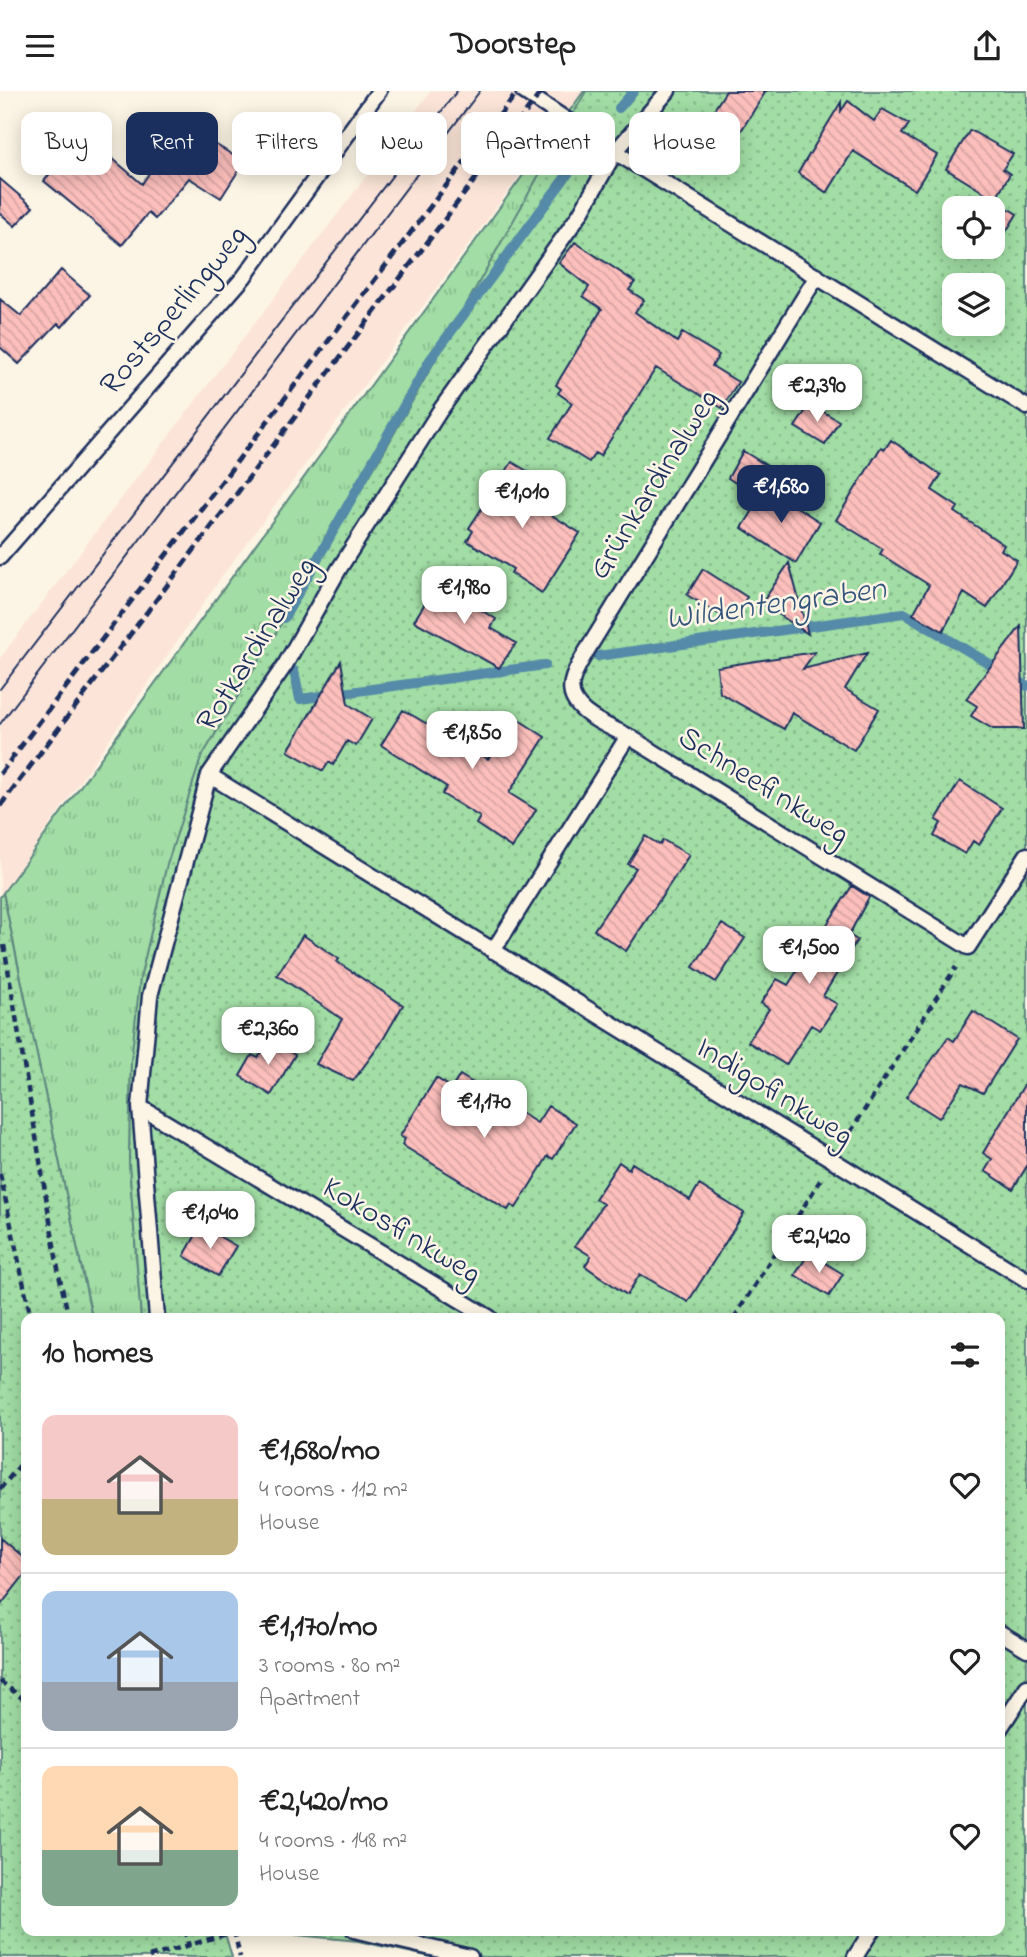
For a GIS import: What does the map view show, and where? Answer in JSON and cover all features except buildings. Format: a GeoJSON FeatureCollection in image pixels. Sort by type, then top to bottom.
{"type":"FeatureCollection","features":[{"type":"Feature","properties":{"kind":"lane","name":"Rostsperlingweg"},"geometry":{"type":"LineString","coordinates":[[0,557],[244,277],[379,91]]}},
{"type":"Feature","properties":{"kind":"lane"},"geometry":{"type":"LineString","coordinates":[[523,91],[555,112]]}},
{"type":"Feature","properties":{"kind":"lane","name":"Rotkardinalweg"},"geometry":{"type":"LineString","coordinates":[[615,152],[668,91]]}},
{"type":"Feature","properties":{"kind":"lane"},"geometry":{"type":"LineString","coordinates":[[615,152],[1027,407]]}},
{"type":"Feature","properties":{"kind":"lane","name":"Rotkardinalweg"},"geometry":{"type":"LineString","coordinates":[[157,1313],[140,1107],[150,996],[209,775],[285,665],[339,569],[439,412],[580,214],[602,175]]}},
{"type":"Feature","properties":{"kind":"lane","name":"Grünkardinalweg"},"geometry":{"type":"LineString","coordinates":[[586,652],[817,276]]}},
{"type":"Feature","properties":{"kind":"lane","name":"Schneefinkweg"},"geometry":{"type":"LineString","coordinates":[[586,652],[571,684],[574,697],[587,714],[628,736],[968,947]]}},
{"type":"Feature","properties":{"kind":"lane"},"geometry":{"type":"LineString","coordinates":[[494,951],[628,736]]}},
{"type":"Feature","properties":{"kind":"lane","name":"Indigofinkweg"},"geometry":{"type":"LineString","coordinates":[[209,775],[1027,1280]]}},
{"type":"Feature","properties":{"kind":"lane"},"geometry":{"type":"LineString","coordinates":[[968,947],[1021,878],[1027,855]]}},
{"type":"Feature","properties":{"kind":"lane","name":"Kokosfinkweg"},"geometry":{"type":"LineString","coordinates":[[140,1107],[482,1313]]}},
{"type":"Feature","properties":{"kind":"lane"},"geometry":{"type":"LineString","coordinates":[[1005,1636],[1027,1649]]}},
{"type":"Feature","properties":{"kind":"lane"},"geometry":{"type":"LineString","coordinates":[[1005,1721],[1027,1687]]}},
{"type":"Feature","properties":{"kind":"lane"},"geometry":{"type":"LineString","coordinates":[[380,1936],[470,1957]]}},
{"type":"Feature","properties":{"kind":"lane"},"geometry":{"type":"LineString","coordinates":[[855,1957],[868,1936]]}},
{"type":"Feature","properties":{"kind":"path"},"geometry":{"type":"LineString","coordinates":[[4,945],[59,1275],[68,1313]]}},
{"type":"Feature","properties":{"kind":"path"},"geometry":{"type":"LineString","coordinates":[[737,1313],[968,947]]}},
{"type":"Feature","properties":{"kind":"path"},"geometry":{"type":"LineString","coordinates":[[0,1174],[30,1313]]}},
{"type":"Feature","properties":{"kind":"path"},"geometry":{"type":"LineString","coordinates":[[0,1489],[21,1464]]}},
{"type":"Feature","properties":{"kind":"path"},"geometry":{"type":"LineString","coordinates":[[0,1681],[21,1697]]}},
{"type":"Feature","properties":{"kind":"path"},"geometry":{"type":"LineString","coordinates":[[186,1936],[189,1946]]}},
{"type":"Feature","properties":{"kind":"path"},"geometry":{"type":"LineString","coordinates":[[149,1957],[219,1936]]}},
{"type":"Feature","properties":{"kind":"path"},"geometry":{"type":"LineString","coordinates":[[235,1936],[240,1957]]}},
{"type":"Feature","properties":{"kind":"shaded area"},"geometry":{"type":"Polygon","coordinates":[[[431,91],[583,91],[567,112],[461,112],[461,175],[521,175],[223,575],[0,897],[0,658],[367,175],[447,175],[447,112],[415,112],[431,91]]]}},
{"type":"Feature","properties":{"kind":"green space"},"geometry":{"type":"Polygon","coordinates":[[[584,91],[647,91],[636,112],[629,112],[629,125],[615,151],[615,112],[569,112],[584,91]]]}},
{"type":"Feature","properties":{"kind":"green space"},"geometry":{"type":"Polygon","coordinates":[[[586,91],[1027,91],[1027,1957],[431,1957],[358,1941],[307,1936],[1005,1936],[1005,1313],[141,1313],[129,1163],[131,1061],[140,979],[166,868],[201,758],[386,448],[539,175],[615,175],[615,112],[574,112],[586,91]]]}},
{"type":"Feature","properties":{"kind":"green space"},"geometry":{"type":"Polygon","coordinates":[[[523,175],[602,175],[131,1061],[129,1163],[141,1313],[91,1313],[3,893],[523,175]]]}},
{"type":"Feature","properties":{"kind":"green space"},"geometry":{"type":"Polygon","coordinates":[[[3,893],[91,1313],[21,1313],[21,1936],[226,1936],[232,1957],[0,1957],[0,897],[3,893]]]}},
{"type":"Feature","properties":{"kind":"waterway","name":"Wildentengraben"},"geometry":{"type":"LineString","coordinates":[[619,108],[634,91]]}},
{"type":"Feature","properties":{"kind":"waterway"},"geometry":{"type":"LineString","coordinates":[[284,618],[430,360],[567,175]]}},
{"type":"Feature","properties":{"kind":"waterway","name":"Wildentengraben"},"geometry":{"type":"LineString","coordinates":[[598,656],[904,613],[1027,686]]}},
{"type":"Feature","properties":{"kind":"waterway","name":"Wildentengraben"},"geometry":{"type":"LineString","coordinates":[[294,671],[300,699],[545,665]]}},
{"type":"Feature","properties":{"kind":"tram line"},"geometry":{"type":"LineString","coordinates":[[0,689],[457,91]]}},
{"type":"Feature","properties":{"kind":"tram line"},"geometry":{"type":"LineString","coordinates":[[0,724],[480,91]]}},
{"type":"Feature","properties":{"kind":"railway"},"geometry":{"type":"LineString","coordinates":[[0,774],[518,91]]}},
{"type":"Feature","properties":{"kind":"railway"},"geometry":{"type":"LineString","coordinates":[[0,806],[542,91]]}}]}
